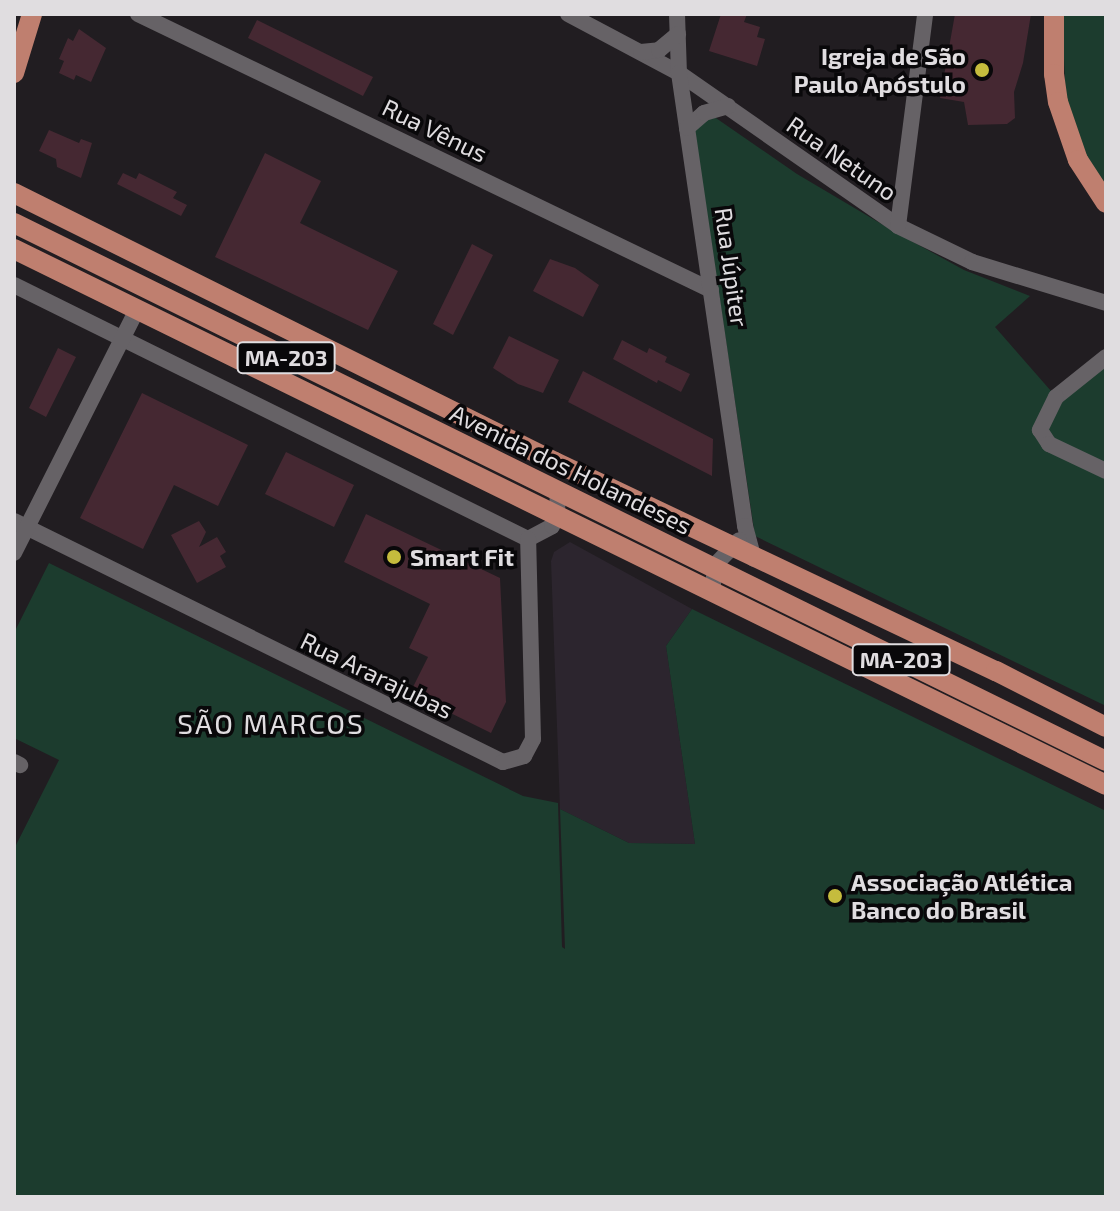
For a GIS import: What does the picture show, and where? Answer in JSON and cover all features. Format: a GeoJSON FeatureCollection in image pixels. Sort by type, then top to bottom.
{"type":"FeatureCollection","features":[{"type":"Feature","properties":{"kind":"main road"},"geometry":{"type":"LineString","coordinates":[[14,73],[32,14]]}},
{"type":"Feature","properties":{"kind":"main road"},"geometry":{"type":"LineString","coordinates":[[1054,14],[1054,74],[1061,113],[1078,160],[1106,203]]}},
{"type":"Feature","properties":{"kind":"main road","name":"Avenida dos Holandeses"},"geometry":{"type":"LineString","coordinates":[[20,202],[731,549],[996,671],[1106,727]]}},
{"type":"Feature","properties":{"kind":"main road","name":"Avenida dos Holandeses"},"geometry":{"type":"LineString","coordinates":[[14,223],[1100,755]]}},
{"type":"Feature","properties":{"kind":"main road","name":"Avenida dos Holandeses"},"geometry":{"type":"LineString","coordinates":[[14,249],[1106,785]]}},
{"type":"Feature","properties":{"kind":"main road"},"geometry":{"type":"LineString","coordinates":[[398,385],[430,429]]}},
{"type":"Feature","properties":{"kind":"street","name":"Rua Vênus"},"geometry":{"type":"LineString","coordinates":[[138,14],[711,290]]}},
{"type":"Feature","properties":{"kind":"street","name":"Rua Netuno"},"geometry":{"type":"LineString","coordinates":[[568,14],[679,73],[898,226],[972,262],[1106,303]]}},
{"type":"Feature","properties":{"kind":"street","name":"Rua Júpiter"},"geometry":{"type":"LineString","coordinates":[[677,14],[679,73],[745,526],[754,559]]}},
{"type":"Feature","properties":{"kind":"street"},"geometry":{"type":"LineString","coordinates":[[898,226],[925,14]]}},
{"type":"Feature","properties":{"kind":"street"},"geometry":{"type":"LineString","coordinates":[[641,52],[659,50],[678,34]]}},
{"type":"Feature","properties":{"kind":"street"},"geometry":{"type":"LineString","coordinates":[[687,128],[704,113],[728,106]]}},
{"type":"Feature","properties":{"kind":"street"},"geometry":{"type":"LineString","coordinates":[[14,285],[528,539]]}},
{"type":"Feature","properties":{"kind":"street"},"geometry":{"type":"LineString","coordinates":[[1077,294],[1106,287]]}},
{"type":"Feature","properties":{"kind":"street"},"geometry":{"type":"LineString","coordinates":[[14,553],[21,524],[137,309]]}},
{"type":"Feature","properties":{"kind":"street"},"geometry":{"type":"LineString","coordinates":[[1106,357],[1056,397],[1042,420],[1042,436],[1067,453],[1106,471]]}},
{"type":"Feature","properties":{"kind":"street"},"geometry":{"type":"LineString","coordinates":[[557,515],[558,492]]}},
{"type":"Feature","properties":{"kind":"street","name":"Avenida dos Holandeses"},"geometry":{"type":"LineString","coordinates":[[528,539],[552,526],[557,515]]}},
{"type":"Feature","properties":{"kind":"street","name":"Rua Ararajubas"},"geometry":{"type":"LineString","coordinates":[[21,524],[503,762],[524,756],[533,739],[528,539]]}},
{"type":"Feature","properties":{"kind":"street"},"geometry":{"type":"LineString","coordinates":[[712,591],[713,568],[719,558],[731,549],[745,526]]}},
{"type":"Feature","properties":{"kind":"shaded area"},"geometry":{"type":"Polygon","coordinates":[[[570,542],[692,609],[666,646],[695,844],[629,843],[560,809],[551,561],[554,552],[570,542]]]}},
{"type":"Feature","properties":{"kind":"green space"},"geometry":{"type":"Polygon","coordinates":[[[1062,14],[1106,14],[1106,196],[1082,156],[1066,104],[1062,14]]]}},
{"type":"Feature","properties":{"kind":"green space"},"geometry":{"type":"Polygon","coordinates":[[[713,116],[797,174],[895,232],[964,270],[1030,296],[995,327],[1051,391],[1106,367],[1106,706],[755,536],[694,127],[713,116]]]}},
{"type":"Feature","properties":{"kind":"green space"},"geometry":{"type":"Polygon","coordinates":[[[49,563],[523,796],[558,803],[562,947],[565,949],[560,809],[629,843],[695,844],[666,646],[692,609],[1106,811],[1106,1197],[14,1197],[14,849],[59,760],[14,738],[14,633],[49,563]]]}},
{"type":"Feature","properties":{"kind":"building"},"geometry":{"type":"Polygon","coordinates":[[[721,14],[747,14],[744,22],[760,27],[757,37],[765,39],[757,66],[709,51],[721,14]]]}},
{"type":"Feature","properties":{"kind":"building","name":"Igreja de São Paulo Apóstulo"},"geometry":{"type":"Polygon","coordinates":[[[955,14],[1031,14],[1023,63],[1014,92],[1015,118],[1007,124],[968,125],[964,102],[940,98],[955,14]]]}},
{"type":"Feature","properties":{"kind":"building"},"geometry":{"type":"Polygon","coordinates":[[[257,20],[373,77],[363,96],[248,38],[257,20]]]}},
{"type":"Feature","properties":{"kind":"building"},"geometry":{"type":"Polygon","coordinates":[[[79,29],[106,48],[91,82],[76,75],[74,80],[59,73],[64,61],[59,59],[68,38],[73,41],[79,29]]]}},
{"type":"Feature","properties":{"kind":"building"},"geometry":{"type":"Polygon","coordinates":[[[49,130],[79,143],[81,139],[92,143],[81,178],[57,167],[56,159],[39,151],[49,130]]]}},
{"type":"Feature","properties":{"kind":"building"},"geometry":{"type":"Polygon","coordinates":[[[265,153],[321,181],[300,223],[398,271],[368,330],[215,257],[265,153]]]}},
{"type":"Feature","properties":{"kind":"building"},"geometry":{"type":"Polygon","coordinates":[[[123,173],[136,179],[139,173],[177,192],[173,198],[187,205],[181,216],[117,184],[123,173]]]}},
{"type":"Feature","properties":{"kind":"building"},"geometry":{"type":"Polygon","coordinates":[[[472,244],[493,255],[453,335],[433,324],[472,244]]]}},
{"type":"Feature","properties":{"kind":"building"},"geometry":{"type":"Polygon","coordinates":[[[550,259],[575,268],[599,285],[583,317],[533,291],[550,259]]]}},
{"type":"Feature","properties":{"kind":"building"},"geometry":{"type":"Polygon","coordinates":[[[509,336],[559,360],[543,393],[518,384],[493,368],[509,336]]]}},
{"type":"Feature","properties":{"kind":"building"},"geometry":{"type":"Polygon","coordinates":[[[622,340],[647,353],[649,348],[667,357],[665,362],[690,374],[681,392],[613,359],[622,340]]]}},
{"type":"Feature","properties":{"kind":"building"},"geometry":{"type":"Polygon","coordinates":[[[58,348],[76,357],[46,417],[29,408],[58,348]]]}},
{"type":"Feature","properties":{"kind":"building"},"geometry":{"type":"Polygon","coordinates":[[[583,371],[713,439],[712,476],[568,402],[583,371]]]}},
{"type":"Feature","properties":{"kind":"building"},"geometry":{"type":"Polygon","coordinates":[[[142,393],[248,445],[218,506],[174,485],[143,549],[80,518],[142,393]]]}},
{"type":"Feature","properties":{"kind":"building"},"geometry":{"type":"Polygon","coordinates":[[[286,452],[354,485],[334,527],[265,494],[286,452]]]}},
{"type":"Feature","properties":{"kind":"building"},"geometry":{"type":"Polygon","coordinates":[[[366,514],[500,578],[506,702],[491,733],[410,693],[428,657],[409,648],[430,604],[344,562],[366,514]]]}},
{"type":"Feature","properties":{"kind":"building"},"geometry":{"type":"Polygon","coordinates":[[[199,521],[206,532],[199,547],[217,537],[226,552],[220,556],[226,567],[197,583],[171,535],[199,521]]]}},
{"type":"Feature","properties":{"kind":"place","name":"Igreja de São Paulo Apóstulo"},"geometry":{"type":"Point","coordinates":[982,70]}},
{"type":"Feature","properties":{"kind":"place","name":"Smart Fit"},"geometry":{"type":"Point","coordinates":[394,557]}},
{"type":"Feature","properties":{"kind":"place","name":"Associação Atlética Banco do Brasil"},"geometry":{"type":"Point","coordinates":[835,896]}},
{"type":"Feature","properties":{"kind":"district","name":"SÃO MARCOS"},"geometry":{"type":"Point","coordinates":[271,723]}}]}
